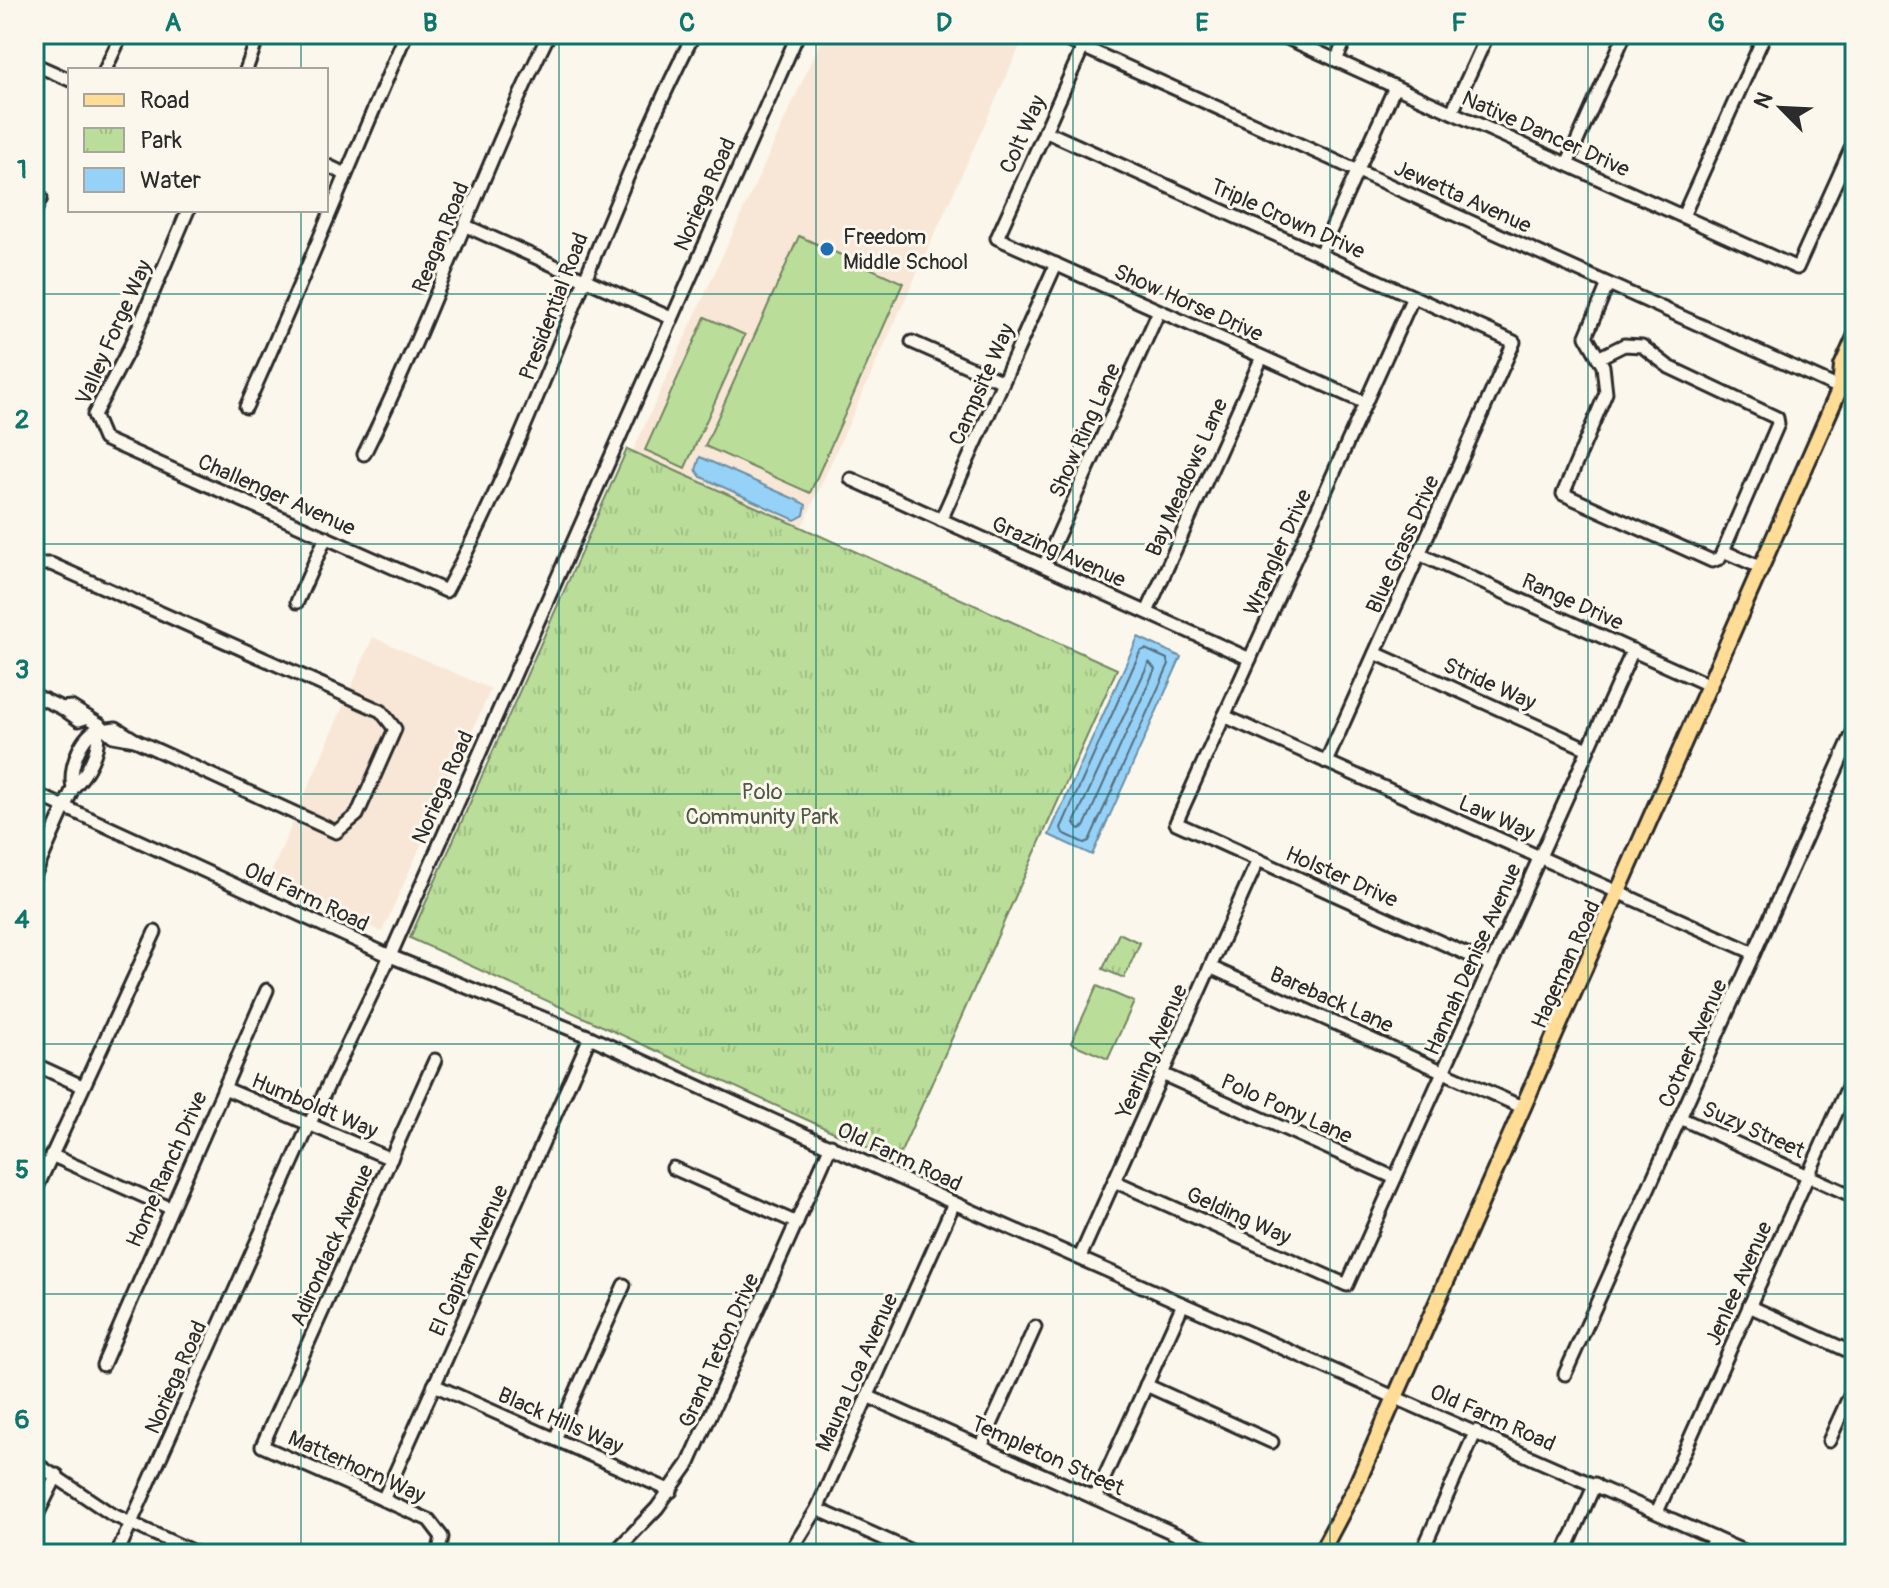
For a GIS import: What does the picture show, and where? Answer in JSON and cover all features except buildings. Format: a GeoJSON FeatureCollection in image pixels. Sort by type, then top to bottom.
{"type":"FeatureCollection","features":[{"type":"Feature","properties":{"kind":"main road","name":"Hageman Road"},"geometry":{"type":"LineString","coordinates":[[1840,388],[1842,366],[1855,337]]}},
{"type":"Feature","properties":{"kind":"main road","name":"Hageman Road"},"geometry":{"type":"LineString","coordinates":[[1320,1554],[1348,1504],[1621,893],[1840,388],[1855,371]]}},
{"type":"Feature","properties":{"kind":"street"},"geometry":{"type":"LineString","coordinates":[[106,68],[122,34]]}},
{"type":"Feature","properties":{"kind":"street"},"geometry":{"type":"LineString","coordinates":[[247,68],[259,34]]}},
{"type":"Feature","properties":{"kind":"street"},"geometry":{"type":"LineString","coordinates":[[246,407],[304,281],[345,174],[406,34]]}},
{"type":"Feature","properties":{"kind":"street","name":"Reagan Road"},"geometry":{"type":"LineString","coordinates":[[364,454],[411,359],[549,34]]}},
{"type":"Feature","properties":{"kind":"street","name":"Presidential Road"},"geometry":{"type":"LineString","coordinates":[[446,591],[518,447],[626,176],[694,34]]}},
{"type":"Feature","properties":{"kind":"street","name":"Noriega Road"},"geometry":{"type":"LineString","coordinates":[[117,1554],[310,1123],[390,956],[798,34]]}},
{"type":"Feature","properties":{"kind":"street","name":"Jewetta Avenue"},"geometry":{"type":"LineString","coordinates":[[1054,34],[1855,395]]}},
{"type":"Feature","properties":{"kind":"street","name":"Native Dancer Drive"},"geometry":{"type":"LineString","coordinates":[[1278,34],[1797,268],[1855,140]]}},
{"type":"Feature","properties":{"kind":"street"},"geometry":{"type":"LineString","coordinates":[[1336,60],[1348,34]]}},
{"type":"Feature","properties":{"kind":"street"},"geometry":{"type":"LineString","coordinates":[[1452,112],[1488,34]]}},
{"type":"Feature","properties":{"kind":"street"},"geometry":{"type":"LineString","coordinates":[[1567,164],[1625,34]]}},
{"type":"Feature","properties":{"kind":"street"},"geometry":{"type":"LineString","coordinates":[[1683,216],[1765,34]]}},
{"type":"Feature","properties":{"kind":"street","name":"Colt Way"},"geometry":{"type":"LineString","coordinates":[[997,238],[1083,47]]}},
{"type":"Feature","properties":{"kind":"street"},"geometry":{"type":"LineString","coordinates":[[34,64],[68,79]]}},
{"type":"Feature","properties":{"kind":"street"},"geometry":{"type":"LineString","coordinates":[[1320,254],[1395,87]]}},
{"type":"Feature","properties":{"kind":"street","name":"Triple Crown Drive"},"geometry":{"type":"LineString","coordinates":[[1045,131],[1514,342]]}},
{"type":"Feature","properties":{"kind":"street"},"geometry":{"type":"LineString","coordinates":[[328,166],[345,174]]}},
{"type":"Feature","properties":{"kind":"street"},"geometry":{"type":"LineString","coordinates":[[34,213],[41,198]]}},
{"type":"Feature","properties":{"kind":"street","name":"Valley Forge Way"},"geometry":{"type":"LineString","coordinates":[[99,427],[94,415],[130,347],[187,212]]}},
{"type":"Feature","properties":{"kind":"street"},"geometry":{"type":"LineString","coordinates":[[466,226],[671,318]]}},
{"type":"Feature","properties":{"kind":"street","name":"Show Horse Drive"},"geometry":{"type":"LineString","coordinates":[[997,238],[1365,403]]}},
{"type":"Feature","properties":{"kind":"street","name":"Campsite Way"},"geometry":{"type":"LineString","coordinates":[[941,520],[1056,264]]}},
{"type":"Feature","properties":{"kind":"street"},"geometry":{"type":"LineString","coordinates":[[1598,358],[1624,345],[1642,346],[1669,367],[1777,418],[1778,424],[1720,558],[1712,561],[1563,494],[1604,405],[1606,378],[1586,336],[1608,284]]}},
{"type":"Feature","properties":{"kind":"street","name":"Wrangler Drive"},"geometry":{"type":"LineString","coordinates":[[1176,823],[1413,297]]}},
{"type":"Feature","properties":{"kind":"street","name":"Show Ring Lane"},"geometry":{"type":"LineString","coordinates":[[1044,566],[1159,311]]}},
{"type":"Feature","properties":{"kind":"street"},"geometry":{"type":"LineString","coordinates":[[912,342],[1003,382]]}},
{"type":"Feature","properties":{"kind":"street","name":"Blue Grass Drive"},"geometry":{"type":"LineString","coordinates":[[1326,762],[1514,342]]}},
{"type":"Feature","properties":{"kind":"street","name":"Bay Meadows Lane"},"geometry":{"type":"LineString","coordinates":[[1147,612],[1262,357]]}},
{"type":"Feature","properties":{"kind":"street","name":"Challenger Avenue"},"geometry":{"type":"LineString","coordinates":[[99,427],[104,439],[446,591]]}},
{"type":"Feature","properties":{"kind":"street","name":"Grazing Avenue"},"geometry":{"type":"LineString","coordinates":[[851,479],[1250,659]]}},
{"type":"Feature","properties":{"kind":"street"},"geometry":{"type":"LineString","coordinates":[[297,602],[326,537]]}},
{"type":"Feature","properties":{"kind":"street"},"geometry":{"type":"LineString","coordinates":[[1723,551],[1762,568]]}},
{"type":"Feature","properties":{"kind":"street","name":"Range Drive"},"geometry":{"type":"LineString","coordinates":[[1419,554],[1711,686]]}},
{"type":"Feature","properties":{"kind":"street"},"geometry":{"type":"LineString","coordinates":[[34,564],[51,564],[381,711],[395,729],[357,815],[336,832],[135,740],[113,736],[71,707],[62,708],[34,695]]}},
{"type":"Feature","properties":{"kind":"street","name":"Hannah Denise Avenue"},"geometry":{"type":"LineString","coordinates":[[1347,1285],[1633,650]]}},
{"type":"Feature","properties":{"kind":"street","name":"Stride Way"},"geometry":{"type":"LineString","coordinates":[[1375,653],[1588,749]]}},
{"type":"Feature","properties":{"kind":"street","name":"Law Way"},"geometry":{"type":"LineString","coordinates":[[1224,716],[1754,953]]}},
{"type":"Feature","properties":{"kind":"street"},"geometry":{"type":"LineString","coordinates":[[34,876],[73,788],[82,779],[102,727]]}},
{"type":"Feature","properties":{"kind":"street","name":"Cotner Avenue"},"geometry":{"type":"LineString","coordinates":[[1565,1374],[1855,728]]}},
{"type":"Feature","properties":{"kind":"street","name":"Old Farm Road"},"geometry":{"type":"LineString","coordinates":[[34,793],[390,956],[590,1037],[954,1203],[1750,1554]]}},
{"type":"Feature","properties":{"kind":"street","name":"Holster Drive"},"geometry":{"type":"LineString","coordinates":[[1176,823],[1491,965]]}},
{"type":"Feature","properties":{"kind":"street","name":"Yearling Avenue"},"geometry":{"type":"LineString","coordinates":[[1080,1257],[1258,860]]}},
{"type":"Feature","properties":{"kind":"street"},"geometry":{"type":"LineString","coordinates":[[34,1194],[155,932]]}},
{"type":"Feature","properties":{"kind":"street","name":"Bareback Lane"},"geometry":{"type":"LineString","coordinates":[[1210,967],[1524,1108]]}},
{"type":"Feature","properties":{"kind":"street","name":"Home Ranch Drive"},"geometry":{"type":"LineString","coordinates":[[103,1365],[267,990]]}},
{"type":"Feature","properties":{"kind":"street","name":"El Capitan Avenue"},"geometry":{"type":"LineString","coordinates":[[383,1500],[590,1037]]}},
{"type":"Feature","properties":{"kind":"street","name":"Adirondack Avenue"},"geometry":{"type":"LineString","coordinates":[[262,1446],[435,1060]]}},
{"type":"Feature","properties":{"kind":"street"},"geometry":{"type":"LineString","coordinates":[[34,1064],[82,1086]]}},
{"type":"Feature","properties":{"kind":"street","name":"Jenlee Avenue"},"geometry":{"type":"LineString","coordinates":[[1657,1512],[1855,1071]]}},
{"type":"Feature","properties":{"kind":"street","name":"Polo Pony Lane"},"geometry":{"type":"LineString","coordinates":[[1162,1074],[1395,1178]]}},
{"type":"Feature","properties":{"kind":"street","name":"Humboldt Way"},"geometry":{"type":"LineString","coordinates":[[224,1088],[391,1159]]}},
{"type":"Feature","properties":{"kind":"street","name":"Suzy Street"},"geometry":{"type":"LineString","coordinates":[[1680,1118],[1855,1197]]}},
{"type":"Feature","properties":{"kind":"street","name":"Grand Teton Drive"},"geometry":{"type":"LineString","coordinates":[[613,1554],[671,1491],[689,1463],[831,1145]]}},
{"type":"Feature","properties":{"kind":"street"},"geometry":{"type":"LineString","coordinates":[[51,1155],[170,1208]]}},
{"type":"Feature","properties":{"kind":"street"},"geometry":{"type":"LineString","coordinates":[[673,1168],[797,1223]]}},
{"type":"Feature","properties":{"kind":"street","name":"Gelding Way"},"geometry":{"type":"LineString","coordinates":[[1114,1181],[1347,1285]]}},
{"type":"Feature","properties":{"kind":"street","name":"Mauna Loa Avenue"},"geometry":{"type":"LineString","coordinates":[[789,1554],[817,1509],[954,1203]]}},
{"type":"Feature","properties":{"kind":"street"},"geometry":{"type":"LineString","coordinates":[[555,1439],[624,1285]]}},
{"type":"Feature","properties":{"kind":"street"},"geometry":{"type":"LineString","coordinates":[[1095,1498],[1183,1304]]}},
{"type":"Feature","properties":{"kind":"street"},"geometry":{"type":"LineString","coordinates":[[1749,1306],[1855,1354]]}},
{"type":"Feature","properties":{"kind":"street"},"geometry":{"type":"LineString","coordinates":[[981,1447],[1035,1327]]}},
{"type":"Feature","properties":{"kind":"street"},"geometry":{"type":"LineString","coordinates":[[1829,1441],[1855,1384]]}},
{"type":"Feature","properties":{"kind":"street","name":"Black Hills Way"},"geometry":{"type":"LineString","coordinates":[[434,1385],[671,1491]]}},
{"type":"Feature","properties":{"kind":"street"},"geometry":{"type":"LineString","coordinates":[[1146,1385],[1272,1442]]}},
{"type":"Feature","properties":{"kind":"street","name":"Templeton Street"},"geometry":{"type":"LineString","coordinates":[[867,1396],[1211,1550]]}},
{"type":"Feature","properties":{"kind":"street"},"geometry":{"type":"LineString","coordinates":[[1421,1554],[1476,1431]]}},
{"type":"Feature","properties":{"kind":"street","name":"Matterhorn Way"},"geometry":{"type":"LineString","coordinates":[[262,1446],[435,1524],[442,1537],[438,1554]]}},
{"type":"Feature","properties":{"kind":"street"},"geometry":{"type":"LineString","coordinates":[[34,1462],[57,1475],[93,1503],[198,1554]]}},
{"type":"Feature","properties":{"kind":"street"},"geometry":{"type":"LineString","coordinates":[[34,1521],[57,1475]]}},
{"type":"Feature","properties":{"kind":"street"},"geometry":{"type":"LineString","coordinates":[[1564,1554],[1595,1484]]}},
{"type":"Feature","properties":{"kind":"street"},"geometry":{"type":"LineString","coordinates":[[817,1509],[918,1554]]}},
{"type":"Feature","properties":{"kind":"street"},"geometry":{"type":"LineString","coordinates":[[1707,1554],[1714,1538]]}},
{"type":"Feature","properties":{"kind":"shaded area","name":"Freedom Middle School"},"geometry":{"type":"Polygon","coordinates":[[[824,34],[992,34],[1020,46],[802,527],[633,451],[824,34]]]}},
{"type":"Feature","properties":{"kind":"shaded area"},"geometry":{"type":"Polygon","coordinates":[[[373,637],[491,689],[382,932],[268,880],[373,637]]]}},
{"type":"Feature","properties":{"kind":"green space"},"geometry":{"type":"Polygon","coordinates":[[[799,236],[903,283],[810,493],[705,446],[799,236]]]}},
{"type":"Feature","properties":{"kind":"green space"},"geometry":{"type":"Polygon","coordinates":[[[705,317],[745,335],[685,468],[645,450],[705,317]]]}},
{"type":"Feature","properties":{"kind":"green space","name":"Polo Community Park"},"geometry":{"type":"Polygon","coordinates":[[[627,449],[1117,669],[897,1161],[410,938],[627,449]]]}},
{"type":"Feature","properties":{"kind":"green space"},"geometry":{"type":"Polygon","coordinates":[[[1119,933],[1140,943],[1124,978],[1103,969],[1119,933]]]}},
{"type":"Feature","properties":{"kind":"green space"},"geometry":{"type":"Polygon","coordinates":[[[1097,986],[1134,1002],[1108,1059],[1071,1043],[1097,986]]]}},
{"type":"Feature","properties":{"kind":"water"},"geometry":{"type":"Polygon","coordinates":[[[700,457],[799,501],[806,505],[804,515],[795,520],[701,477],[696,470],[700,457]]]}},
{"type":"Feature","properties":{"kind":"water"},"geometry":{"type":"Polygon","coordinates":[[[1138,637],[1181,657],[1092,855],[1049,835],[1138,637]]]}},
{"type":"Feature","properties":{"kind":"place","name":"Freedom Middle School"},"geometry":{"type":"Point","coordinates":[827,249]}}]}
